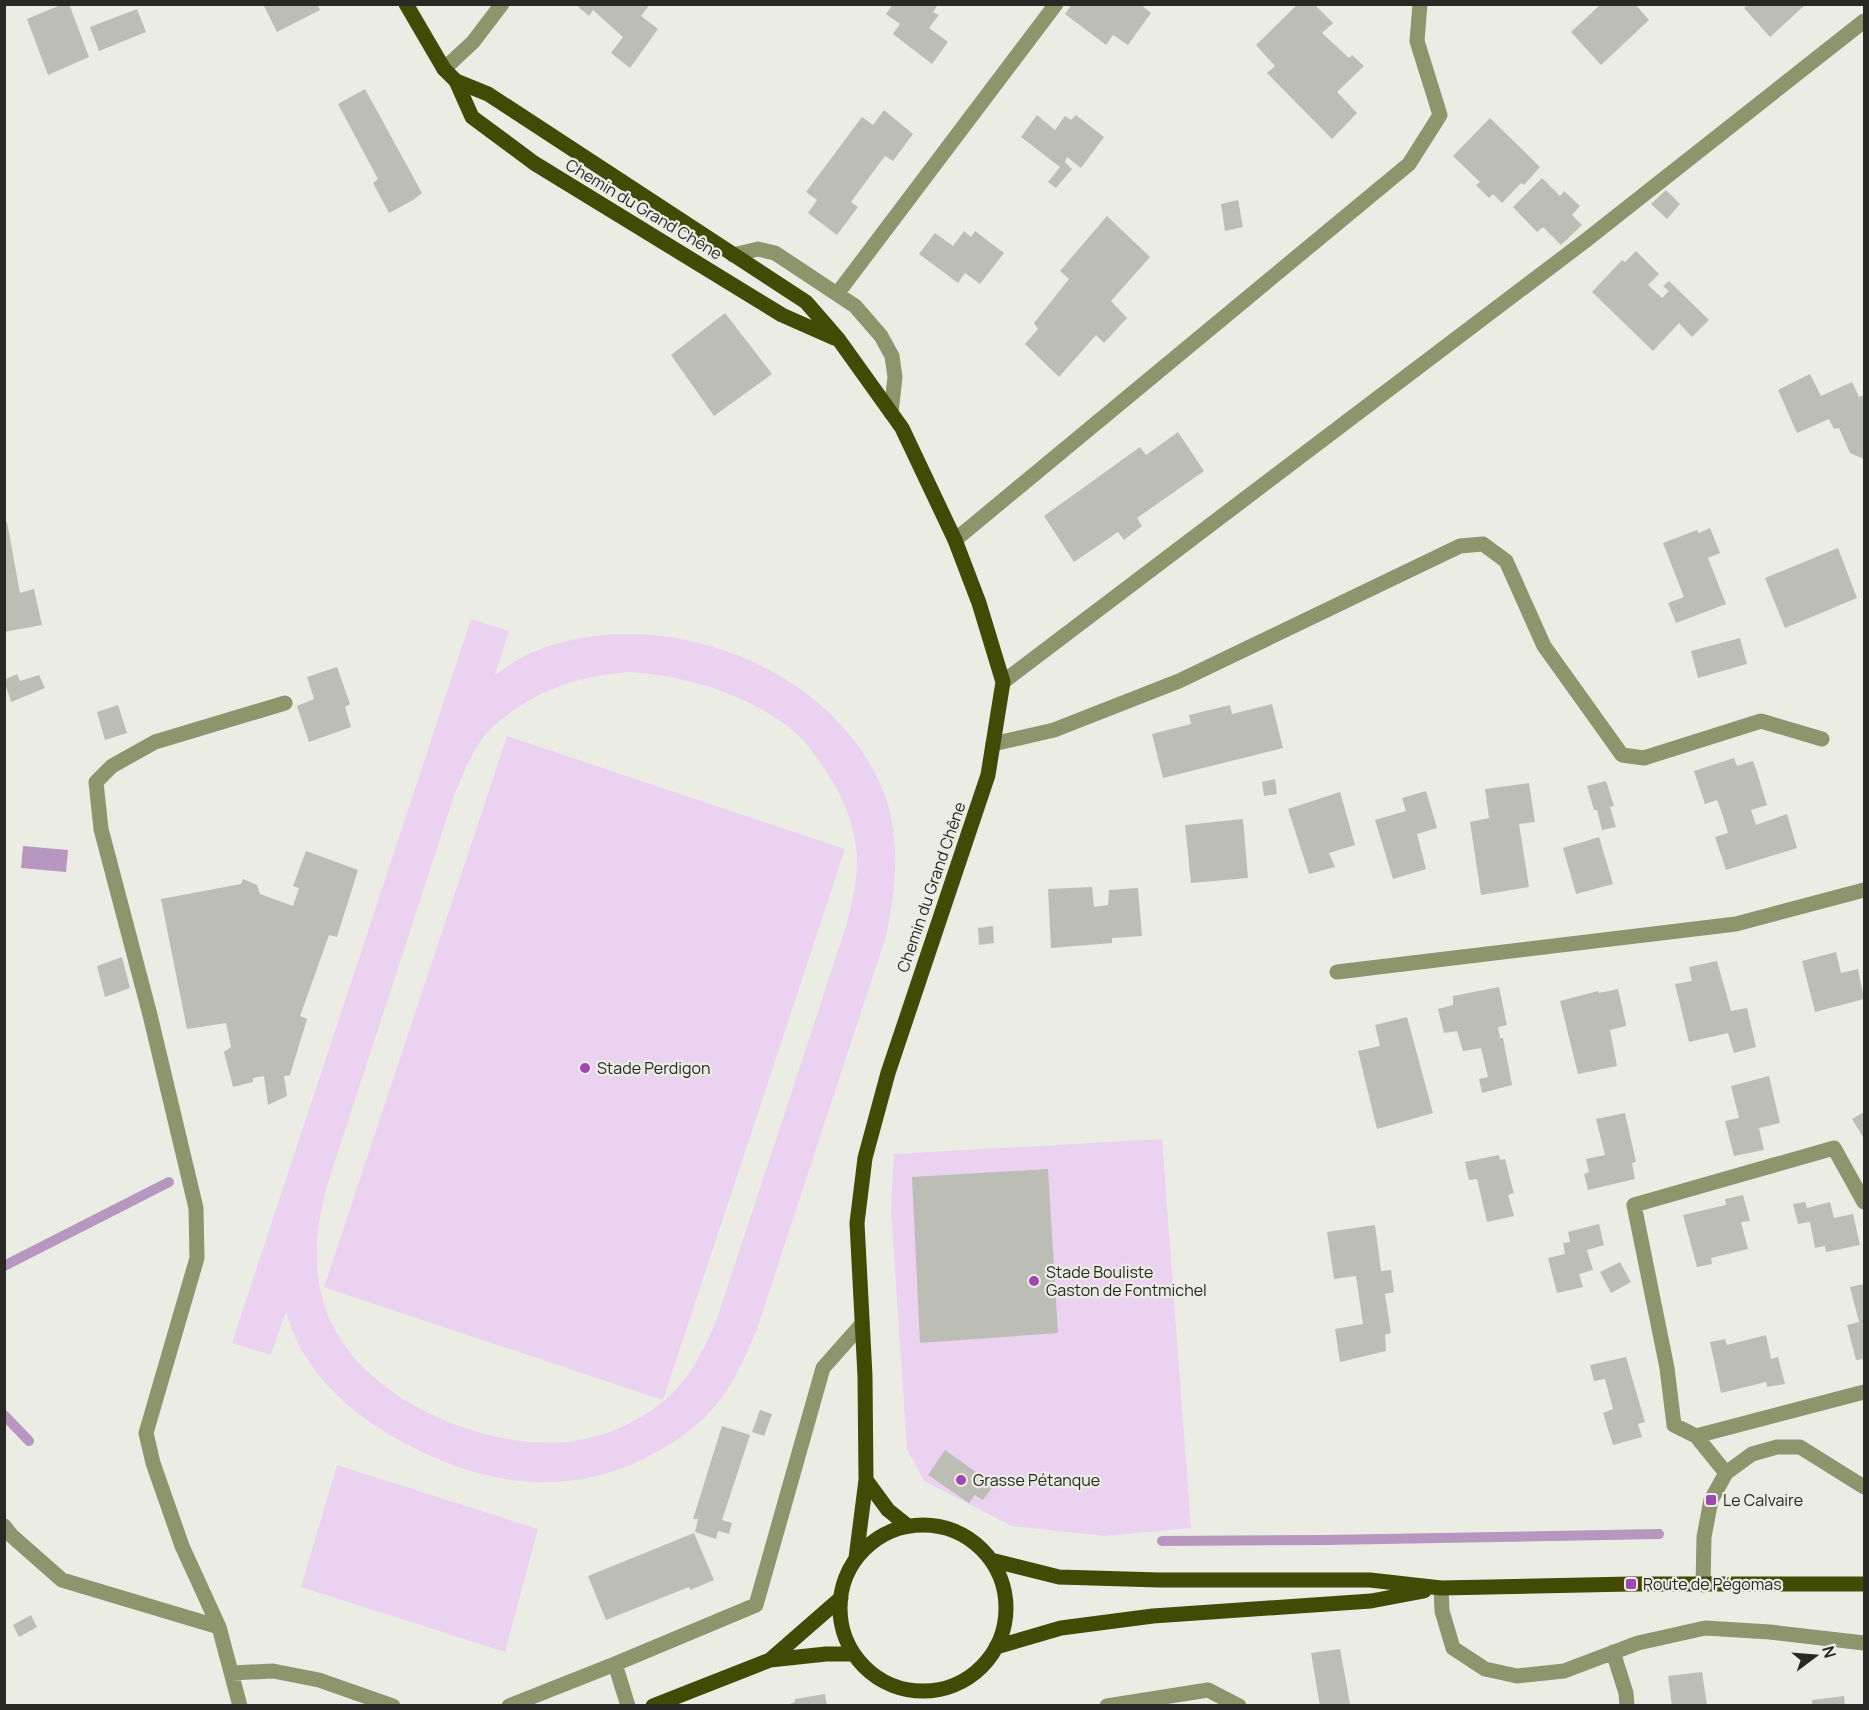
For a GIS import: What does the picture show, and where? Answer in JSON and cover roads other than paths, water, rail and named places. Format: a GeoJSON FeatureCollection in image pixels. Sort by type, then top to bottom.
{"type":"FeatureCollection","features":[{"type":"Feature","properties":{"kind":"main road","name":"Chemin du Grand Chêne"},"geometry":{"type":"LineString","coordinates":[[406,4],[444,69],[456,81],[472,117],[534,163],[782,315],[839,340]]}},
{"type":"Feature","properties":{"kind":"main road","name":"Chemin du Grand Chêne"},"geometry":{"type":"LineString","coordinates":[[456,81],[488,94],[806,302],[839,340],[902,428],[955,540],[980,603],[1003,682],[988,775],[888,1073],[865,1158],[857,1223],[867,1480],[856,1558]]}},
{"type":"Feature","properties":{"kind":"main road"},"geometry":{"type":"LineString","coordinates":[[867,1480],[888,1510],[908,1526]]}},
{"type":"Feature","properties":{"kind":"main road"},"geometry":{"type":"LineString","coordinates":[[908,1526],[932,1526],[954,1532],[974,1543],[991,1560],[1001,1581],[1006,1603],[1004,1626],[996,1647],[984,1665],[968,1679],[948,1688],[927,1692],[906,1690],[885,1683],[867,1670],[854,1654],[844,1636],[840,1618],[841,1598],[846,1578],[856,1558],[871,1543],[889,1532],[908,1526]]}},
{"type":"Feature","properties":{"kind":"main road"},"geometry":{"type":"LineString","coordinates":[[991,1560],[1059,1577],[1159,1580],[1370,1580],[1442,1588],[1631,1584],[1864,1584]]}},
{"type":"Feature","properties":{"kind":"main road"},"geometry":{"type":"LineString","coordinates":[[996,1647],[1061,1628],[1153,1616],[1371,1601],[1442,1588]]}},
{"type":"Feature","properties":{"kind":"main road"},"geometry":{"type":"LineString","coordinates":[[770,1660],[841,1598]]}},
{"type":"Feature","properties":{"kind":"main road"},"geometry":{"type":"LineString","coordinates":[[653,1706],[770,1660],[826,1654],[854,1654]]}},
{"type":"Feature","properties":{"kind":"street"},"geometry":{"type":"LineString","coordinates":[[444,69],[473,42],[502,4]]}},
{"type":"Feature","properties":{"kind":"street"},"geometry":{"type":"LineString","coordinates":[[837,294],[1056,4]]}},
{"type":"Feature","properties":{"kind":"street"},"geometry":{"type":"LineString","coordinates":[[955,540],[1409,164],[1440,115],[1417,41],[1420,4]]}},
{"type":"Feature","properties":{"kind":"street"},"geometry":{"type":"LineString","coordinates":[[1003,682],[1585,241],[1864,21]]}},
{"type":"Feature","properties":{"kind":"street"},"geometry":{"type":"LineString","coordinates":[[733,255],[758,249],[775,253],[855,306],[880,336],[892,356],[895,377],[891,413]]}},
{"type":"Feature","properties":{"kind":"street"},"geometry":{"type":"LineString","coordinates":[[993,744],[1054,730],[1179,681],[1460,546],[1483,544],[1506,561],[1544,645],[1622,755],[1644,758],[1761,721],[1822,740]]}},
{"type":"Feature","properties":{"kind":"street"},"geometry":{"type":"LineString","coordinates":[[240,1706],[219,1627],[182,1546],[153,1463],[146,1433],[197,1258],[196,1208],[150,1015],[102,830],[96,782],[112,766],[155,742],[285,704]]}},
{"type":"Feature","properties":{"kind":"street"},"geometry":{"type":"LineString","coordinates":[[1337,972],[1736,924],[1864,890]]}},
{"type":"Feature","properties":{"kind":"street"},"geometry":{"type":"LineString","coordinates":[[1726,1473],[1696,1436],[1674,1425],[1667,1368],[1634,1205],[1834,1148],[1864,1202]]}},
{"type":"Feature","properties":{"kind":"street"},"geometry":{"type":"LineString","coordinates":[[509,1706],[756,1605],[823,1368],[862,1324]]}},
{"type":"Feature","properties":{"kind":"street"},"geometry":{"type":"LineString","coordinates":[[1696,1436],[1864,1392]]}},
{"type":"Feature","properties":{"kind":"street"},"geometry":{"type":"LineString","coordinates":[[1703,1585],[1704,1537],[1711,1500],[1726,1473],[1752,1454],[1777,1447],[1800,1447],[1864,1486]]}},
{"type":"Feature","properties":{"kind":"street"},"geometry":{"type":"LineString","coordinates":[[4,1526],[12,1536],[62,1580],[219,1627]]}},
{"type":"Feature","properties":{"kind":"street"},"geometry":{"type":"LineString","coordinates":[[1442,1588],[1442,1611],[1453,1648],[1485,1669],[1517,1676],[1564,1671],[1638,1643],[1705,1628],[1770,1632],[1864,1643]]}},
{"type":"Feature","properties":{"kind":"street"},"geometry":{"type":"LineString","coordinates":[[1613,1652],[1626,1693],[1627,1706]]}},
{"type":"Feature","properties":{"kind":"street"},"geometry":{"type":"LineString","coordinates":[[615,1664],[628,1706]]}},
{"type":"Feature","properties":{"kind":"street"},"geometry":{"type":"LineString","coordinates":[[231,1673],[273,1671],[319,1680],[393,1706]]}},
{"type":"Feature","properties":{"kind":"street"},"geometry":{"type":"LineString","coordinates":[[1107,1706],[1208,1690],[1239,1706]]}},
{"type":"Feature","properties":{"kind":"waterway"},"geometry":{"type":"LineString","coordinates":[[4,1266],[169,1182]]}},
{"type":"Feature","properties":{"kind":"waterway"},"geometry":{"type":"LineString","coordinates":[[4,1415],[29,1441]]}},
{"type":"Feature","properties":{"kind":"waterway"},"geometry":{"type":"LineString","coordinates":[[1162,1541],[1659,1534]]}},
{"type":"Feature","properties":{"kind":"place","name":"Stade Perdigon"},"geometry":{"type":"Point","coordinates":[585,1068]}},
{"type":"Feature","properties":{"kind":"place","name":"Stade Bouliste Gaston de Fontmichel"},"geometry":{"type":"Point","coordinates":[1034,1281]}},
{"type":"Feature","properties":{"kind":"place","name":"Grasse Pétanque"},"geometry":{"type":"Point","coordinates":[961,1480]}},
{"type":"Feature","properties":{"kind":"place","name":"Le Calvaire"},"geometry":{"type":"Point","coordinates":[1711,1500]}},
{"type":"Feature","properties":{"kind":"place","name":"Route de Pégomas"},"geometry":{"type":"Point","coordinates":[1631,1584]}}]}
